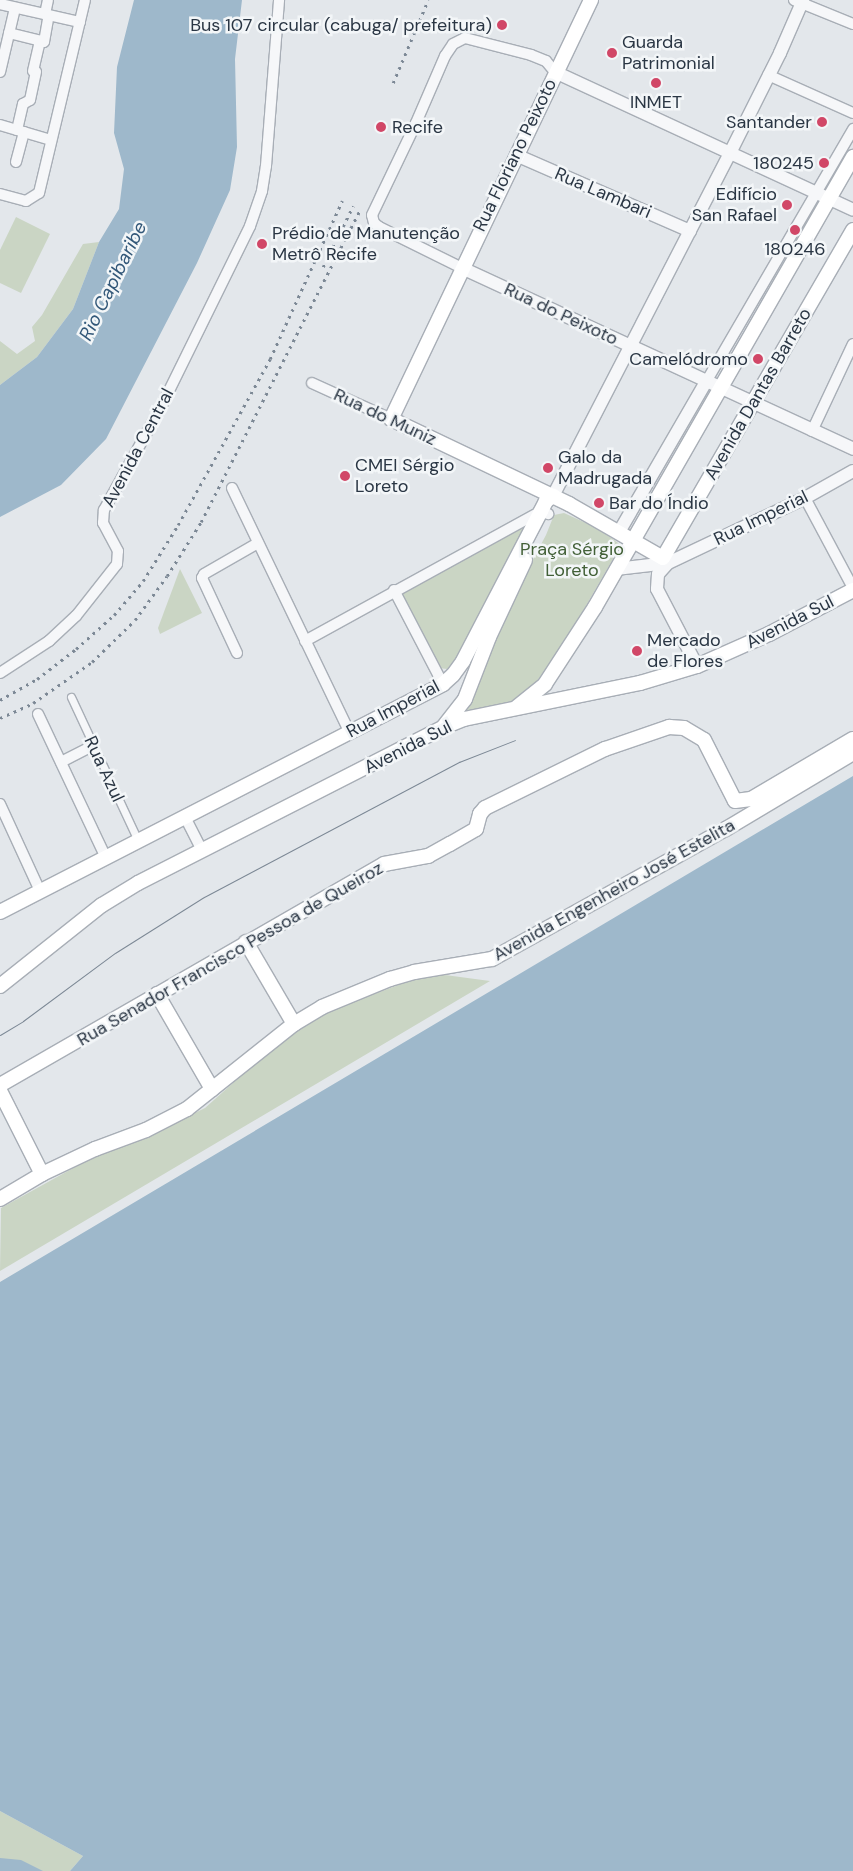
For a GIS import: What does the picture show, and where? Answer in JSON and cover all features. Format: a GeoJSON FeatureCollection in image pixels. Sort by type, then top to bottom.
{"type":"FeatureCollection","features":[{"type":"Feature","properties":{"kind":"main road","name":"Rua Floriano Peixoto"},"geometry":{"type":"LineString","coordinates":[[390,419],[554,72],[591,0]]}},
{"type":"Feature","properties":{"kind":"main road","name":"Avenida Dantas Barreto"},"geometry":{"type":"LineString","coordinates":[[512,710],[545,684],[595,607],[853,157]]}},
{"type":"Feature","properties":{"kind":"main road","name":"Avenida Dantas Barreto"},"geometry":{"type":"LineString","coordinates":[[666,560],[752,403],[853,230]]}},
{"type":"Feature","properties":{"kind":"main road","name":"Rua do Muniz"},"geometry":{"type":"LineString","coordinates":[[390,419],[533,486],[619,532]]}},
{"type":"Feature","properties":{"kind":"main road"},"geometry":{"type":"LineString","coordinates":[[533,486],[544,511]]}},
{"type":"Feature","properties":{"kind":"main road","name":"Rua Imperial"},"geometry":{"type":"LineString","coordinates":[[0,912],[442,684],[453,675],[463,661],[544,511],[553,505],[553,496]]}},
{"type":"Feature","properties":{"kind":"main road","name":"Rua Imperial"},"geometry":{"type":"LineString","coordinates":[[444,727],[465,699],[544,511]]}},
{"type":"Feature","properties":{"kind":"main road"},"geometry":{"type":"LineString","coordinates":[[619,532],[632,542],[666,560]]}},
{"type":"Feature","properties":{"kind":"main road","name":"Avenida Sul"},"geometry":{"type":"LineString","coordinates":[[0,986],[102,905],[138,883],[444,727],[464,719],[640,683],[697,666],[769,634],[853,589]]}},
{"type":"Feature","properties":{"kind":"main road","name":"Rua Senador Francisco Pessoa de Queiroz"},"geometry":{"type":"LineString","coordinates":[[0,1085],[384,864],[428,856],[450,844],[476,829],[480,814],[485,808],[605,749],[669,727],[684,728],[704,740],[736,801]]}},
{"type":"Feature","properties":{"kind":"main road"},"geometry":{"type":"LineString","coordinates":[[726,829],[736,816],[736,801],[750,799],[853,739]]}},
{"type":"Feature","properties":{"kind":"main road","name":"Avenida Engenheiro José Estelita"},"geometry":{"type":"LineString","coordinates":[[0,1200],[42,1174],[95,1149],[146,1130],[187,1109],[294,1024],[348,994],[414,972],[492,959],[726,829],[853,753]]}},
{"type":"Feature","properties":{"kind":"main road"},"geometry":{"type":"LineString","coordinates":[[246,942],[294,1024]]}},
{"type":"Feature","properties":{"kind":"main road"},"geometry":{"type":"LineString","coordinates":[[157,994],[212,1089]]}},
{"type":"Feature","properties":{"kind":"main road"},"geometry":{"type":"LineString","coordinates":[[0,1091],[42,1174]]}},
{"type":"Feature","properties":{"kind":"street"},"geometry":{"type":"LineString","coordinates":[[16,162],[23,104],[30,100],[48,0]]}},
{"type":"Feature","properties":{"kind":"street"},"geometry":{"type":"LineString","coordinates":[[0,194],[22,201],[35,197],[38,193],[85,0]]}},
{"type":"Feature","properties":{"kind":"street","name":"Avenida Central"},"geometry":{"type":"LineString","coordinates":[[0,673],[49,641],[76,616],[117,564],[118,551],[103,524],[104,510],[162,403],[250,226],[262,191],[279,0]]}},
{"type":"Feature","properties":{"kind":"street"},"geometry":{"type":"LineString","coordinates":[[553,496],[730,153],[768,75],[800,1],[853,24]]}},
{"type":"Feature","properties":{"kind":"street"},"geometry":{"type":"LineString","coordinates":[[0,4],[17,5],[80,22]]}},
{"type":"Feature","properties":{"kind":"street"},"geometry":{"type":"LineString","coordinates":[[0,72],[5,37],[17,5]]}},
{"type":"Feature","properties":{"kind":"street"},"geometry":{"type":"LineString","coordinates":[[5,37],[42,41]]}},
{"type":"Feature","properties":{"kind":"street","name":"Rua do Peixoto"},"geometry":{"type":"LineString","coordinates":[[554,72],[546,61],[531,55],[466,38],[453,44],[445,56],[416,123],[375,207],[372,219],[379,227],[462,268],[812,432],[853,449]]}},
{"type":"Feature","properties":{"kind":"street"},"geometry":{"type":"LineString","coordinates":[[554,72],[853,210]]}},
{"type":"Feature","properties":{"kind":"street"},"geometry":{"type":"LineString","coordinates":[[768,75],[853,113]]}},
{"type":"Feature","properties":{"kind":"street"},"geometry":{"type":"LineString","coordinates":[[0,125],[52,140]]}},
{"type":"Feature","properties":{"kind":"street"},"geometry":{"type":"LineString","coordinates":[[619,532],[853,129]]}},
{"type":"Feature","properties":{"kind":"street","name":"Rua Lambari"},"geometry":{"type":"LineString","coordinates":[[516,155],[690,231]]}},
{"type":"Feature","properties":{"kind":"street"},"geometry":{"type":"LineString","coordinates":[[812,432],[853,344]]}},
{"type":"Feature","properties":{"kind":"street","name":"Rua do Muniz"},"geometry":{"type":"LineString","coordinates":[[312,382],[390,419]]}},
{"type":"Feature","properties":{"kind":"street","name":"Rua Imperial"},"geometry":{"type":"LineString","coordinates":[[616,569],[666,560],[805,498],[853,471]]}},
{"type":"Feature","properties":{"kind":"street"},"geometry":{"type":"LineString","coordinates":[[232,488],[350,733]]}},
{"type":"Feature","properties":{"kind":"street"},"geometry":{"type":"LineString","coordinates":[[805,498],[853,589]]}},
{"type":"Feature","properties":{"kind":"street"},"geometry":{"type":"LineString","coordinates":[[305,641],[394,590],[544,511]]}},
{"type":"Feature","properties":{"kind":"street"},"geometry":{"type":"LineString","coordinates":[[237,653],[202,583],[202,578],[204,574],[258,543]]}},
{"type":"Feature","properties":{"kind":"street","name":"Avenida Dantas Barreto"},"geometry":{"type":"LineString","coordinates":[[666,560],[658,574],[657,590],[697,666]]}},
{"type":"Feature","properties":{"kind":"street"},"geometry":{"type":"LineString","coordinates":[[394,590],[442,684]]}},
{"type":"Feature","properties":{"kind":"street","name":"Rua Azul"},"geometry":{"type":"LineString","coordinates":[[72,697],[138,841]]}},
{"type":"Feature","properties":{"kind":"street"},"geometry":{"type":"LineString","coordinates":[[38,714],[106,858]]}},
{"type":"Feature","properties":{"kind":"street"},"geometry":{"type":"LineString","coordinates":[[61,762],[93,746]]}},
{"type":"Feature","properties":{"kind":"street"},"geometry":{"type":"LineString","coordinates":[[0,804],[40,892]]}},
{"type":"Feature","properties":{"kind":"street"},"geometry":{"type":"LineString","coordinates":[[185,818],[202,851]]}},
{"type":"Feature","properties":{"kind":"green space"},"geometry":{"type":"Polygon","coordinates":[[[16,217],[50,234],[21,293],[0,283],[0,250],[16,217]]]}},
{"type":"Feature","properties":{"kind":"green space"},"geometry":{"type":"Polygon","coordinates":[[[99,242],[73,309],[37,357],[0,385],[0,341],[17,354],[35,341],[32,327],[42,315],[83,244],[99,242]]]}},
{"type":"Feature","properties":{"kind":"green space","name":"Praça Sérgio Loreto"},"geometry":{"type":"Polygon","coordinates":[[[564,513],[597,528],[621,545],[560,651],[536,682],[513,702],[464,712],[498,625],[546,535],[554,515],[564,513]]]}},
{"type":"Feature","properties":{"kind":"green space","name":"Praça Sérgio Loreto"},"geometry":{"type":"Polygon","coordinates":[[[528,524],[460,657],[447,669],[439,668],[402,595],[404,591],[528,524]]]}},
{"type":"Feature","properties":{"kind":"green space"},"geometry":{"type":"Polygon","coordinates":[[[180,569],[202,613],[160,634],[158,628],[180,569]]]}},
{"type":"Feature","properties":{"kind":"green space"},"geometry":{"type":"Polygon","coordinates":[[[430,973],[490,981],[0,1271],[1,1208],[86,1161],[160,1130],[205,1108],[270,1050],[324,1013],[430,973]]]}},
{"type":"Feature","properties":{"kind":"green space"},"geometry":{"type":"Polygon","coordinates":[[[0,1811],[83,1856],[70,1871],[0,1871],[0,1811]]]}},
{"type":"Feature","properties":{"kind":"water","name":"Rio Capibaribe"},"geometry":{"type":"Polygon","coordinates":[[[134,0],[242,0],[235,59],[237,147],[230,190],[197,263],[106,439],[61,485],[0,517],[0,385],[37,357],[73,309],[99,242],[119,209],[124,169],[114,133],[117,67],[134,0]]]}},
{"type":"Feature","properties":{"kind":"water"},"geometry":{"type":"Polygon","coordinates":[[[853,776],[853,1871],[70,1871],[83,1856],[0,1811],[0,1282],[853,776]]]}},
{"type":"Feature","properties":{"kind":"water"},"geometry":{"type":"Polygon","coordinates":[[[0,1858],[21,1860],[43,1871],[0,1871],[0,1858]]]}},
{"type":"Feature","properties":{"kind":"tram line"},"geometry":{"type":"LineString","coordinates":[[0,1035],[23,1021],[115,953],[204,897],[459,762],[515,740]]}},
{"type":"Feature","properties":{"kind":"railway"},"geometry":{"type":"LineString","coordinates":[[393,83],[428,0]]}},
{"type":"Feature","properties":{"kind":"railway"},"geometry":{"type":"LineString","coordinates":[[0,700],[37,679],[76,649],[114,615],[143,581],[178,525],[270,359],[342,201]]}},
{"type":"Feature","properties":{"kind":"railway"},"geometry":{"type":"LineString","coordinates":[[323,267],[353,206]]}},
{"type":"Feature","properties":{"kind":"railway"},"geometry":{"type":"LineString","coordinates":[[0,718],[33,703],[92,662],[135,620],[167,576],[201,522],[360,210]]}},
{"type":"Feature","properties":{"kind":"place","name":"Bus 107 circular (cabuga/ prefeitura)"},"geometry":{"type":"Point","coordinates":[502,25]}},
{"type":"Feature","properties":{"kind":"place","name":"Guarda Patrimonial"},"geometry":{"type":"Point","coordinates":[612,53]}},
{"type":"Feature","properties":{"kind":"place","name":"INMET"},"geometry":{"type":"Point","coordinates":[656,83]}},
{"type":"Feature","properties":{"kind":"place","name":"Santander"},"geometry":{"type":"Point","coordinates":[822,122]}},
{"type":"Feature","properties":{"kind":"place","name":"Recife"},"geometry":{"type":"Point","coordinates":[381,127]}},
{"type":"Feature","properties":{"kind":"place","name":"180245"},"geometry":{"type":"Point","coordinates":[824,163]}},
{"type":"Feature","properties":{"kind":"place","name":"Edifício San Rafael"},"geometry":{"type":"Point","coordinates":[787,205]}},
{"type":"Feature","properties":{"kind":"place","name":"180246"},"geometry":{"type":"Point","coordinates":[795,230]}},
{"type":"Feature","properties":{"kind":"place","name":"Prédio de Manutenção Metrô Recife"},"geometry":{"type":"Point","coordinates":[262,244]}},
{"type":"Feature","properties":{"kind":"place","name":"Camelódromo"},"geometry":{"type":"Point","coordinates":[758,359]}},
{"type":"Feature","properties":{"kind":"place","name":"Galo da Madrugada"},"geometry":{"type":"Point","coordinates":[548,468]}},
{"type":"Feature","properties":{"kind":"place","name":"CMEI Sérgio Loreto"},"geometry":{"type":"Point","coordinates":[345,476]}},
{"type":"Feature","properties":{"kind":"place","name":"Bar do Índio"},"geometry":{"type":"Point","coordinates":[599,503]}},
{"type":"Feature","properties":{"kind":"place","name":"Mercado de Flores"},"geometry":{"type":"Point","coordinates":[637,651]}}]}
